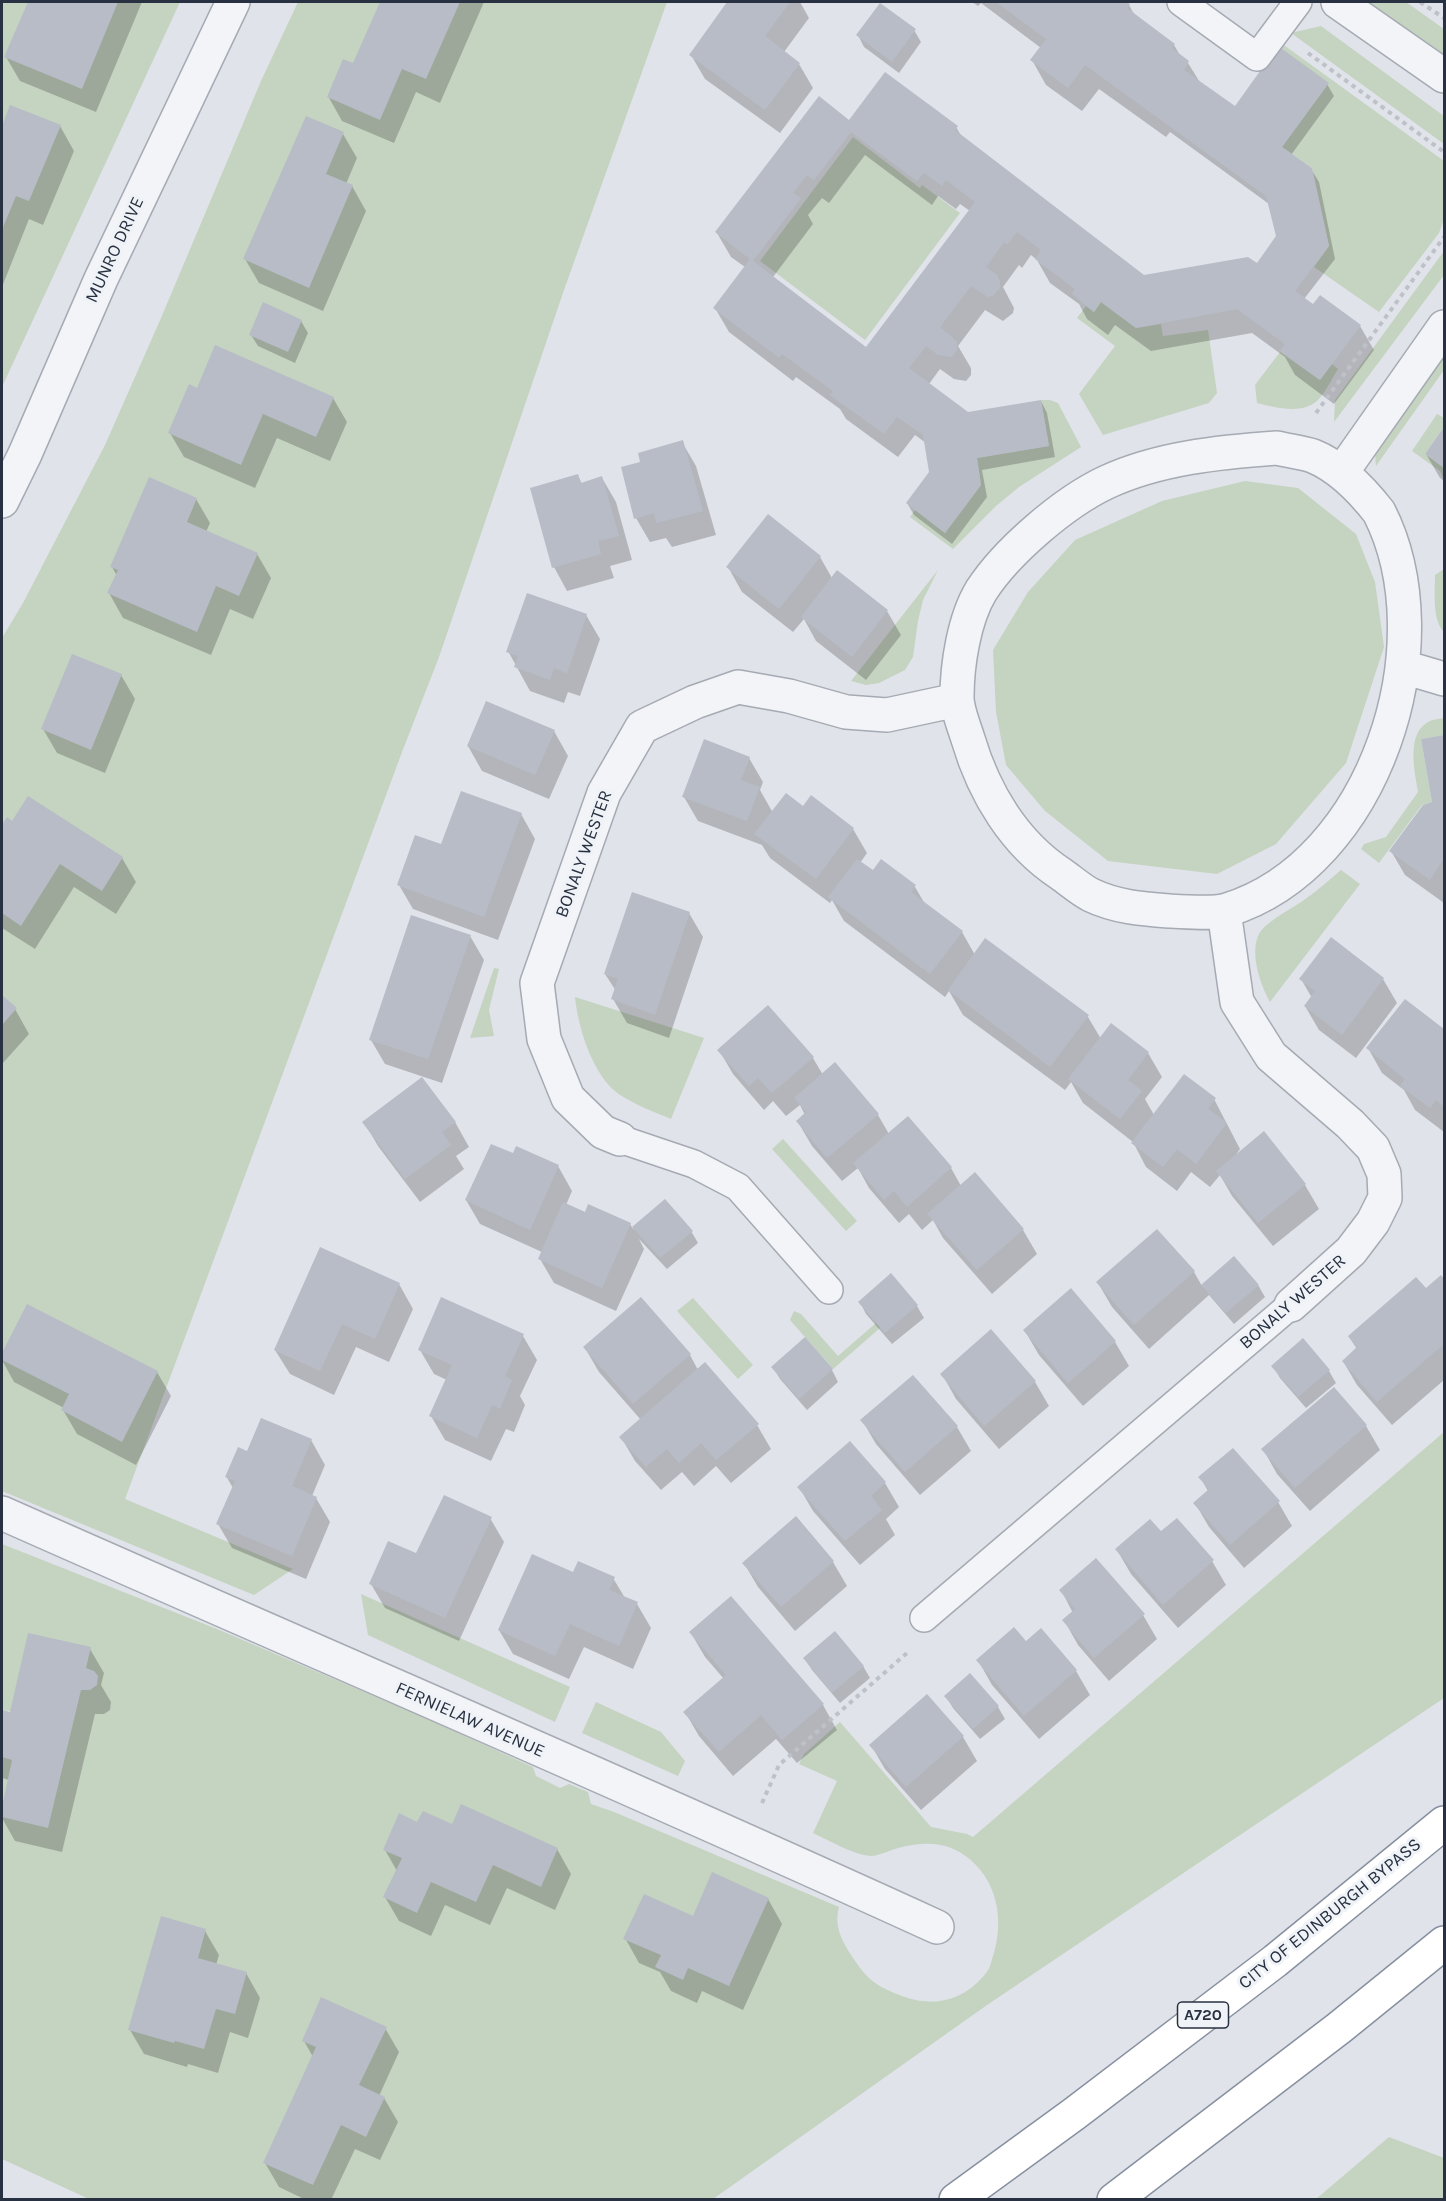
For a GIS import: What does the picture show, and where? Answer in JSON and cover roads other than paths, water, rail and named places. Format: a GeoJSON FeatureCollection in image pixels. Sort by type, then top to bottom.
{"type":"FeatureCollection","features":[{"type":"Feature","properties":{"kind":"highway","name":"CITY OF EDINBURGH BYPASS"},"geometry":{"type":"LineString","coordinates":[[956,2199],[1074,2114],[1275,1961],[1444,1823]]}},
{"type":"Feature","properties":{"kind":"highway"},"geometry":{"type":"LineString","coordinates":[[1114,2199],[1339,2028],[1444,1943]]}},
{"type":"Feature","properties":{"kind":"street","name":"MUNRO DRIVE"},"geometry":{"type":"LineString","coordinates":[[2,501],[25,454],[101,279],[233,2]]}},
{"type":"Feature","properties":{"kind":"street"},"geometry":{"type":"LineString","coordinates":[[1338,2],[1444,76]]}},
{"type":"Feature","properties":{"kind":"street"},"geometry":{"type":"LineString","coordinates":[[1342,472],[1444,327]]}},
{"type":"Feature","properties":{"kind":"street"},"geometry":{"type":"LineString","coordinates":[[1277,448],[1313,456],[1342,472],[1373,504],[1394,531],[1410,571],[1431,675],[1411,698],[1397,741],[1373,789],[1346,828],[1314,860],[1280,887],[1224,911],[1130,908],[1091,894],[1044,863],[1016,834],[993,799],[974,757],[957,700],[964,639],[969,617],[981,592],[1031,535],[1066,507],[1106,483],[1152,466],[1245,450],[1277,448]]}},
{"type":"Feature","properties":{"kind":"street","name":"BONALY WESTER"},"geometry":{"type":"LineString","coordinates":[[620,1139],[603,1132],[568,1098],[544,1039],[537,982],[604,793],[642,727],[695,702],[738,687],[789,696],[846,712],[887,715],[957,700]]}},
{"type":"Feature","properties":{"kind":"street","name":"BONALY WESTER"},"geometry":{"type":"LineString","coordinates":[[1224,911],[1237,1002],[1271,1056],[1350,1124],[1373,1148],[1384,1174],[1385,1198],[1373,1222],[1351,1251],[1291,1305]]}},
{"type":"Feature","properties":{"kind":"street","name":"FERNIELAW AVENUE"},"geometry":{"type":"LineString","coordinates":[[2,1513],[746,1839],[937,1927]]}},
{"type":"Feature","properties":{"kind":"lane"},"geometry":{"type":"LineString","coordinates":[[1180,2],[1257,57],[1298,2]]}},
{"type":"Feature","properties":{"kind":"lane"},"geometry":{"type":"LineString","coordinates":[[620,1139],[694,1164],[738,1187],[829,1290]]}},
{"type":"Feature","properties":{"kind":"lane","name":"BONALY WESTER"},"geometry":{"type":"LineString","coordinates":[[924,1618],[1291,1305]]}}]}
